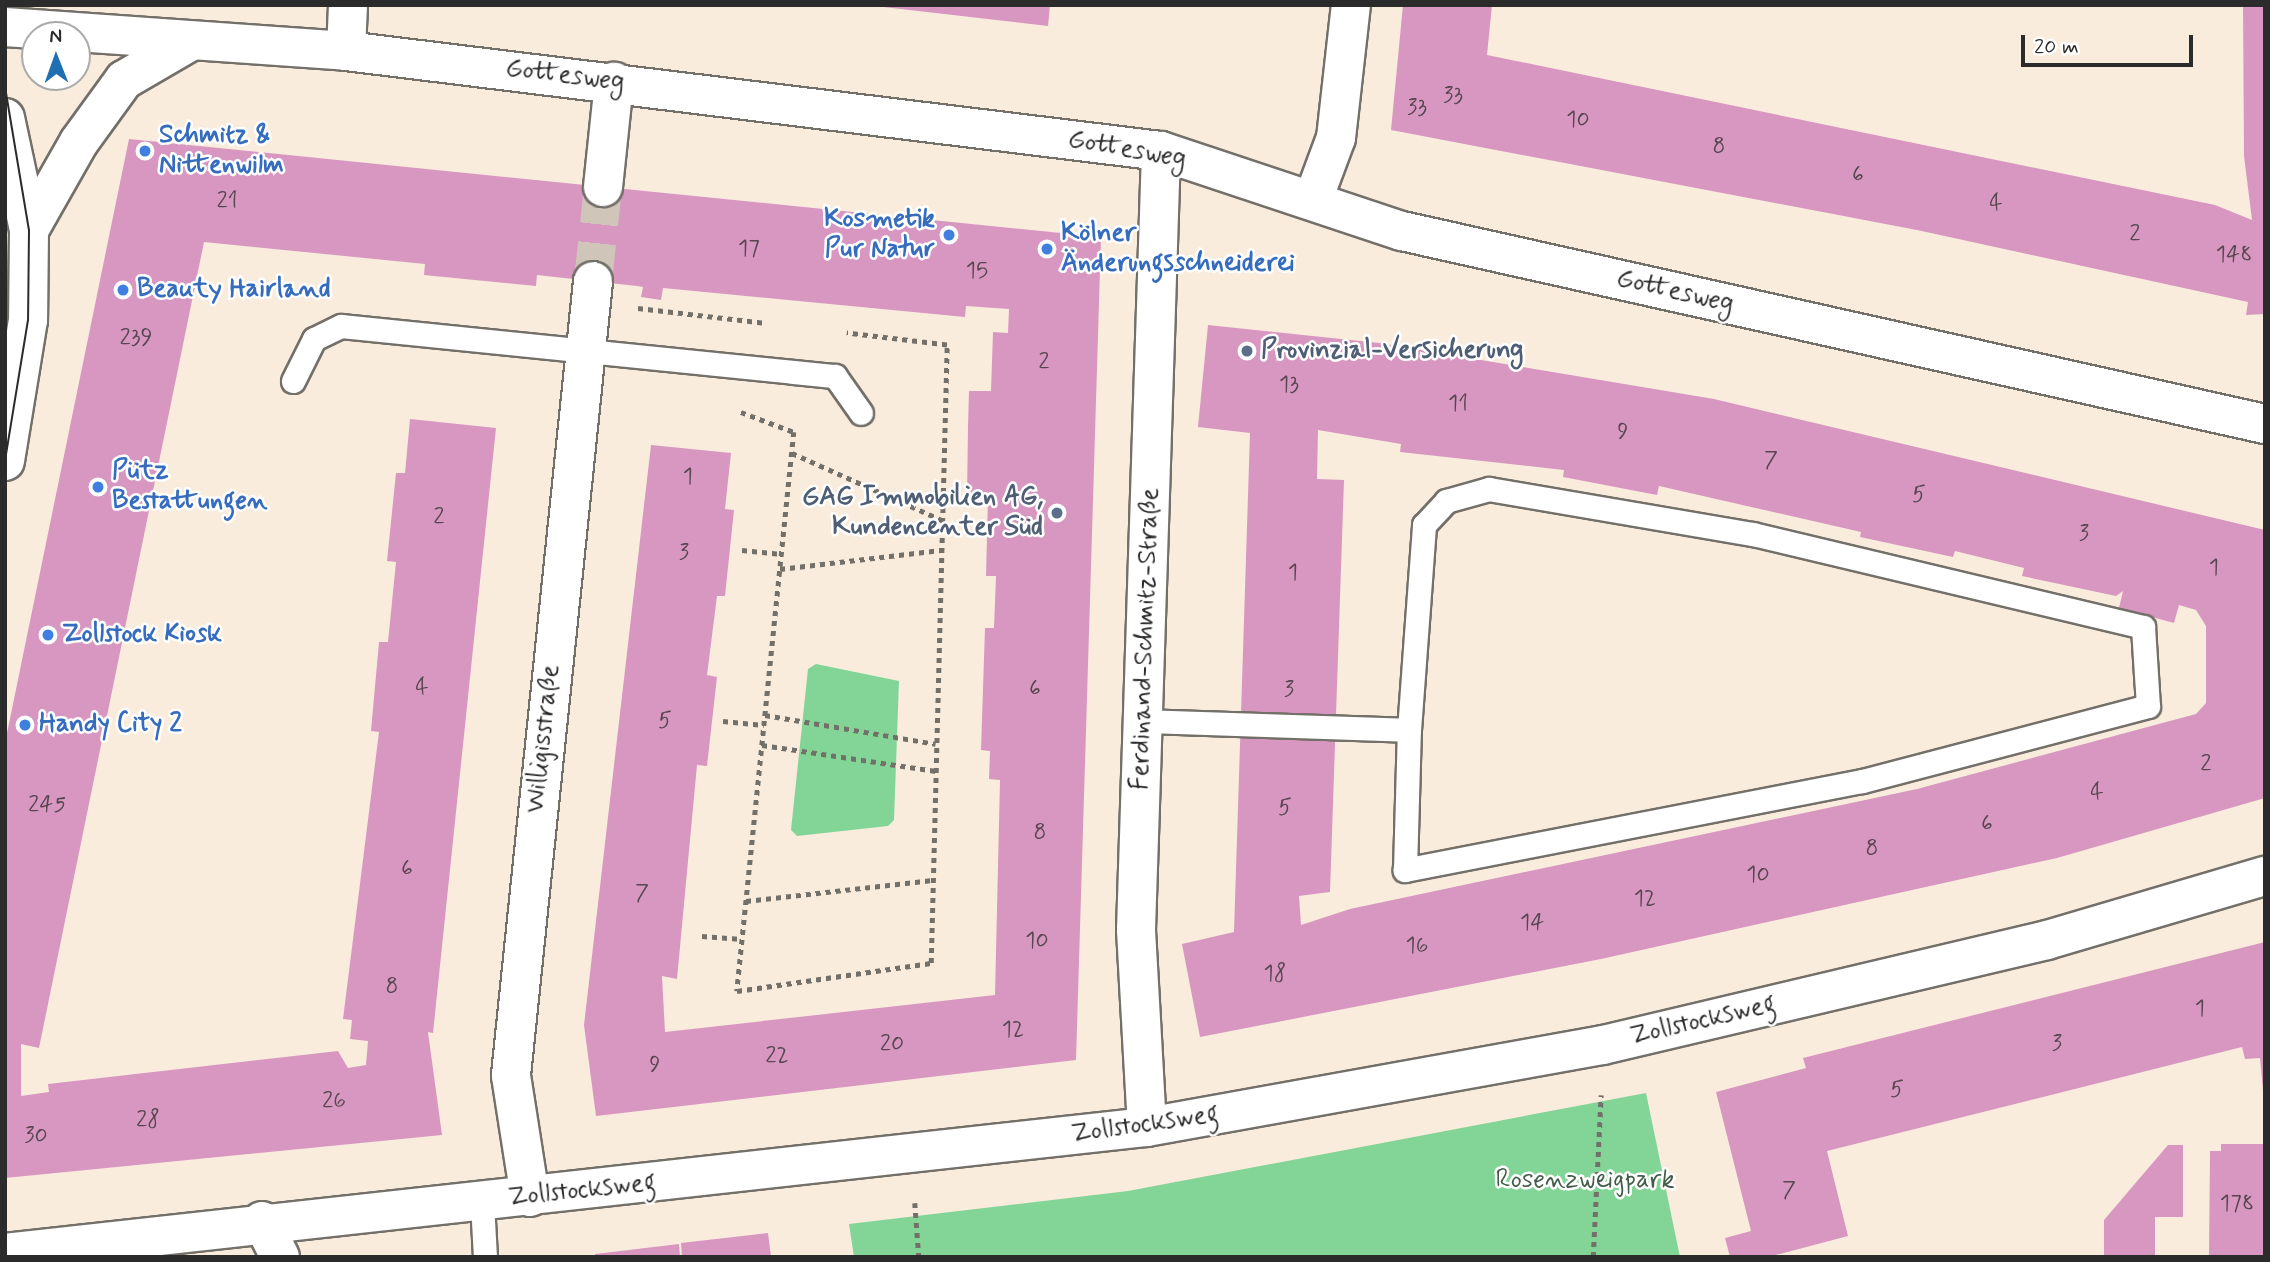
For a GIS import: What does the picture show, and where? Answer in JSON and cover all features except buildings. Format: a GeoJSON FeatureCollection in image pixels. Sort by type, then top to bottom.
{"type":"FeatureCollection","features":[{"type":"Feature","properties":{"kind":"street"},"geometry":{"type":"LineString","coordinates":[[345,51],[348,5]]}},
{"type":"Feature","properties":{"kind":"street"},"geometry":{"type":"LineString","coordinates":[[1314,197],[1336,138],[1351,5]]}},
{"type":"Feature","properties":{"kind":"street","name":"Gottesweg"},"geometry":{"type":"LineString","coordinates":[[5,27],[345,51],[1161,150],[1314,197],[1402,231],[2265,424]]}},
{"type":"Feature","properties":{"kind":"street"},"geometry":{"type":"LineString","coordinates":[[29,230],[79,142],[124,80],[191,41]]}},
{"type":"Feature","properties":{"kind":"street"},"geometry":{"type":"LineString","coordinates":[[603,187],[614,82]]}},
{"type":"Feature","properties":{"kind":"street"},"geometry":{"type":"LineString","coordinates":[[5,118],[29,230],[29,320],[5,461]]}},
{"type":"Feature","properties":{"kind":"street","name":"Ferdinand-Schmitz-Straße"},"geometry":{"type":"LineString","coordinates":[[1147,1128],[1136,930],[1161,150]]}},
{"type":"Feature","properties":{"kind":"street","name":"Willigisstraße"},"geometry":{"type":"LineString","coordinates":[[530,1197],[511,1075],[592,291]]}},
{"type":"Feature","properties":{"kind":"street","name":"Zollstocksweg"},"geometry":{"type":"LineString","coordinates":[[5,1252],[262,1221],[530,1197],[1147,1128],[1603,1045],[2047,940],[2265,876]]}},
{"type":"Feature","properties":{"kind":"street"},"geometry":{"type":"LineString","coordinates":[[262,1221],[280,1257]]}},
{"type":"Feature","properties":{"kind":"lane"},"geometry":{"type":"LineString","coordinates":[[293,382],[314,339],[341,326],[586,348],[835,376],[861,413]]}},
{"type":"Feature","properties":{"kind":"lane"},"geometry":{"type":"LineString","coordinates":[[1489,489],[1753,534],[2143,627],[2148,706],[1862,781],[1405,870],[1409,730],[1424,525],[1446,501],[1489,489]]}},
{"type":"Feature","properties":{"kind":"lane"},"geometry":{"type":"LineString","coordinates":[[1144,721],[1409,730]]}},
{"type":"Feature","properties":{"kind":"lane"},"geometry":{"type":"LineString","coordinates":[[482,1202],[485,1257]]}},
{"type":"Feature","properties":{"kind":"path"},"geometry":{"type":"LineString","coordinates":[[592,291],[769,324]]}},
{"type":"Feature","properties":{"kind":"path"},"geometry":{"type":"LineString","coordinates":[[730,408],[794,432],[737,991],[931,963],[947,345],[837,332]]}},
{"type":"Feature","properties":{"kind":"path"},"geometry":{"type":"LineString","coordinates":[[792,453],[942,520]]}},
{"type":"Feature","properties":{"kind":"path"},"geometry":{"type":"LineString","coordinates":[[742,550],[782,554]]}},
{"type":"Feature","properties":{"kind":"path"},"geometry":{"type":"LineString","coordinates":[[780,569],[942,550]]}},
{"type":"Feature","properties":{"kind":"path"},"geometry":{"type":"LineString","coordinates":[[765,715],[936,744]]}},
{"type":"Feature","properties":{"kind":"path"},"geometry":{"type":"LineString","coordinates":[[723,720],[764,724]]}},
{"type":"Feature","properties":{"kind":"path"},"geometry":{"type":"LineString","coordinates":[[762,745],[936,771]]}},
{"type":"Feature","properties":{"kind":"path"},"geometry":{"type":"LineString","coordinates":[[746,901],[933,880]]}},
{"type":"Feature","properties":{"kind":"path"},"geometry":{"type":"LineString","coordinates":[[702,936],[743,939]]}},
{"type":"Feature","properties":{"kind":"path"},"geometry":{"type":"LineString","coordinates":[[1593,1257],[1603,1045]]}},
{"type":"Feature","properties":{"kind":"green space"},"geometry":{"type":"Polygon","coordinates":[[[816,664],[899,681],[894,820],[888,826],[797,836],[791,830],[808,669],[816,664]]]}},
{"type":"Feature","properties":{"kind":"green space","name":"Rosenzweigpark"},"geometry":{"type":"Polygon","coordinates":[[[1646,1093],[1680,1257],[854,1257],[849,1224],[1128,1191],[1646,1093]]]}},
{"type":"Feature","properties":{"kind":"tunnel"},"geometry":{"type":"LineString","coordinates":[[593,281],[603,187]]}},
{"type":"Feature","properties":{"kind":"tram line"},"geometry":{"type":"LineString","coordinates":[[5,87],[29,230],[28,320],[5,461]]}},
{"type":"Feature","properties":{"kind":"place","name":"Schmitz & Nittenwilm"},"geometry":{"type":"Point","coordinates":[145,151]}},
{"type":"Feature","properties":{"kind":"place","name":"Kosmetik Pur Natur"},"geometry":{"type":"Point","coordinates":[949,235]}},
{"type":"Feature","properties":{"kind":"place","name":"Kölner Änderungsschneiderei"},"geometry":{"type":"Point","coordinates":[1047,249]}},
{"type":"Feature","properties":{"kind":"place","name":"Beauty Hairland"},"geometry":{"type":"Point","coordinates":[123,290]}},
{"type":"Feature","properties":{"kind":"place","name":"Provinzial-Versicherung"},"geometry":{"type":"Point","coordinates":[1247,351]}},
{"type":"Feature","properties":{"kind":"place","name":"Pütz Bestattungen"},"geometry":{"type":"Point","coordinates":[98,487]}},
{"type":"Feature","properties":{"kind":"place","name":"GAG Immobilien AG, Kundencenter Süd"},"geometry":{"type":"Point","coordinates":[1057,513]}},
{"type":"Feature","properties":{"kind":"place","name":"Zollstock Kiosk"},"geometry":{"type":"Point","coordinates":[48,635]}},
{"type":"Feature","properties":{"kind":"place","name":"Handy City 2"},"geometry":{"type":"Point","coordinates":[25,725]}}]}
